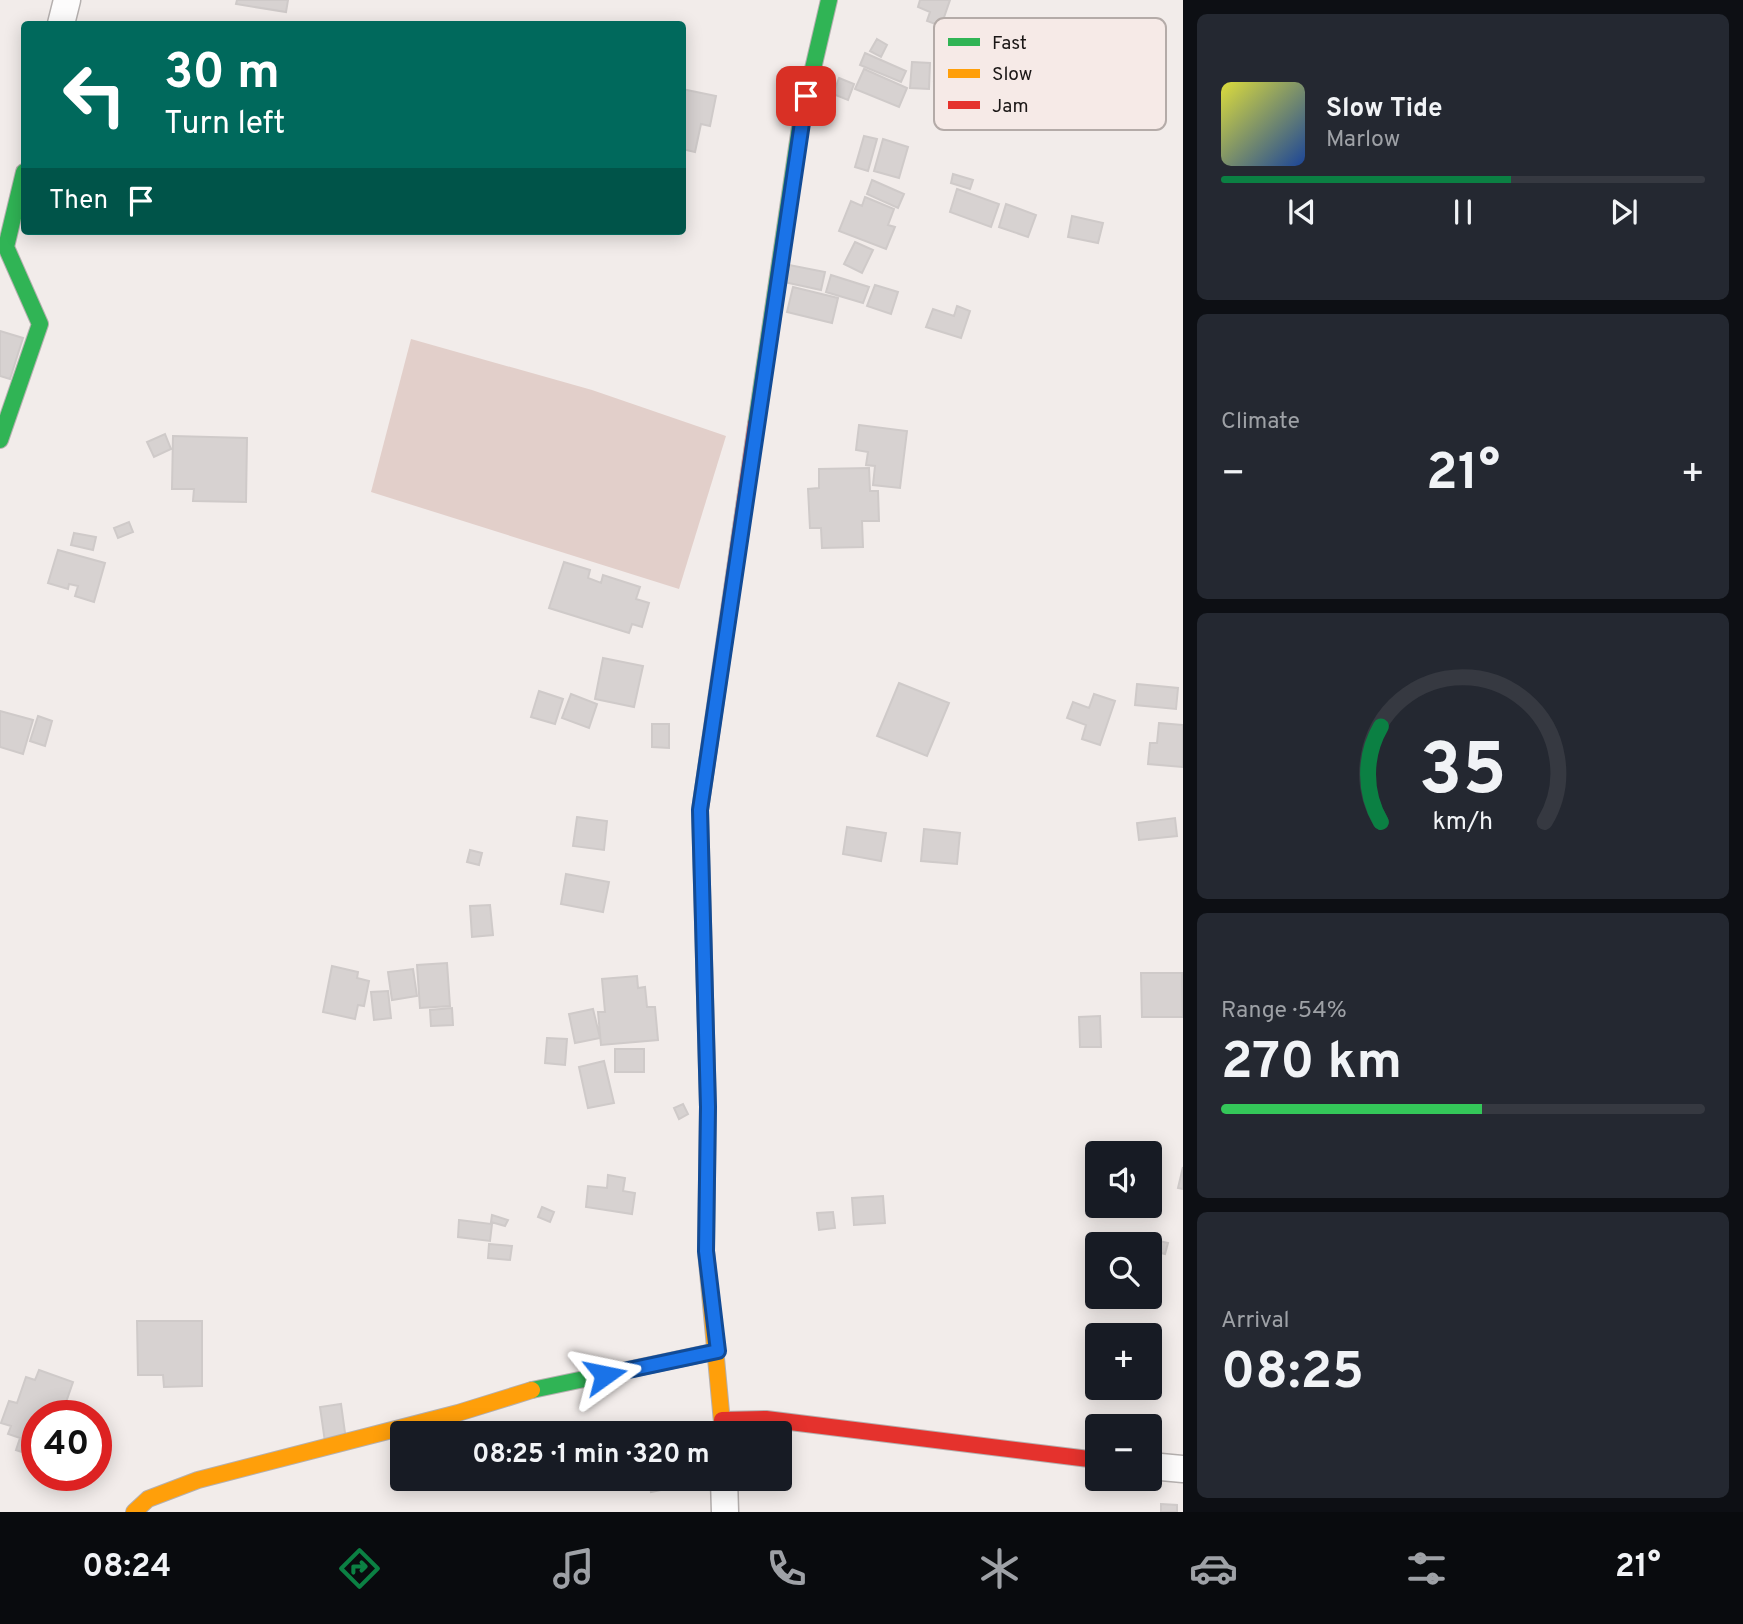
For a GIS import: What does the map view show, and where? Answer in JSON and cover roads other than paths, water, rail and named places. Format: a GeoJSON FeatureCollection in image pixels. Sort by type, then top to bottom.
{"type":"FeatureCollection","features":[{"type":"Feature","properties":{"kind":"street"},"geometry":{"type":"LineString","coordinates":[[62,21],[67,0]]}},
{"type":"Feature","properties":{"kind":"street"},"geometry":{"type":"LineString","coordinates":[[722,1421],[718,1351],[706,1251],[708,1107],[700,810],[801,120],[829,0]]}},
{"type":"Feature","properties":{"kind":"street"},"geometry":{"type":"LineString","coordinates":[[0,440],[40,324],[6,247],[21,185]]}},
{"type":"Feature","properties":{"kind":"street"},"geometry":{"type":"LineString","coordinates":[[134,1512],[148,1499],[198,1480],[458,1413],[514,1394],[718,1351]]}},
{"type":"Feature","properties":{"kind":"street"},"geometry":{"type":"LineString","coordinates":[[792,1422],[1085,1458]]}},
{"type":"Feature","properties":{"kind":"street"},"geometry":{"type":"LineString","coordinates":[[1162,1467],[1183,1469]]}},
{"type":"Feature","properties":{"kind":"street"},"geometry":{"type":"LineString","coordinates":[[724,1491],[725,1512]]}}]}
